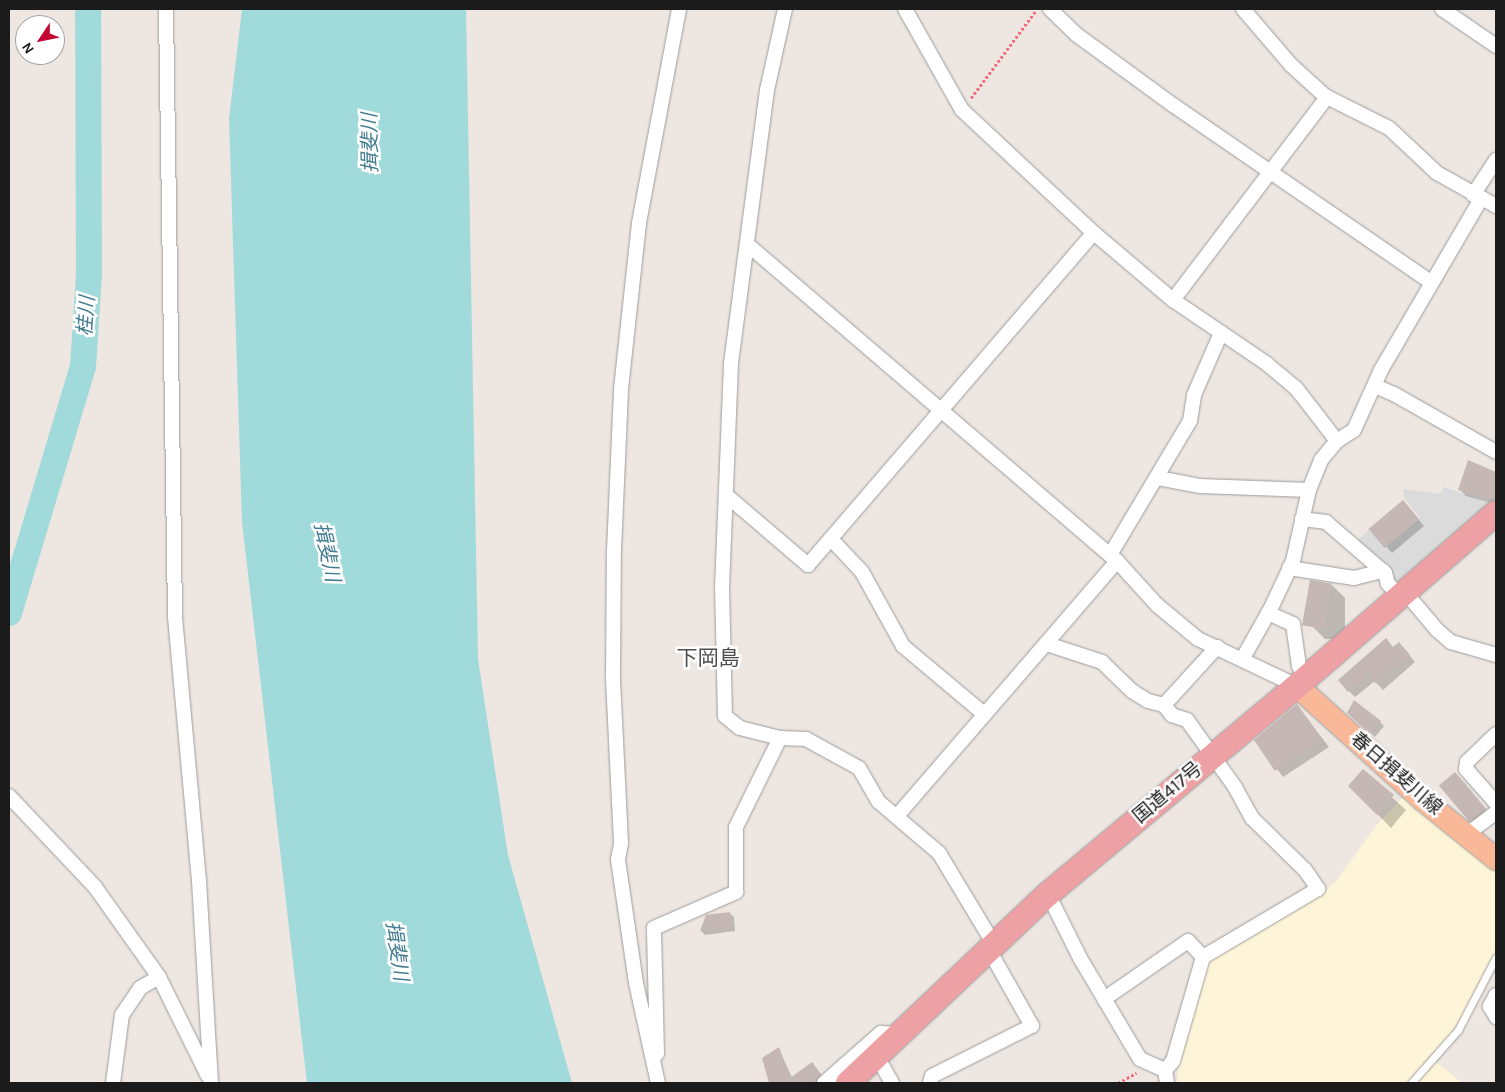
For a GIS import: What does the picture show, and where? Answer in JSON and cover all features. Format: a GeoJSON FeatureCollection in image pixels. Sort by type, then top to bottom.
{"type":"FeatureCollection","features":[{"type":"Feature","properties":{"kind":"highway","name":"国道417号"},"geometry":{"type":"LineString","coordinates":[[848,1083],[1048,894],[1302,682],[1496,513]]}},
{"type":"Feature","properties":{"kind":"main road","name":"春日揖斐川線"},"geometry":{"type":"LineString","coordinates":[[1302,682],[1466,835],[1496,859]]}},
{"type":"Feature","properties":{"kind":"street"},"geometry":{"type":"LineString","coordinates":[[166,9],[175,617],[199,881],[210,1083]]}},
{"type":"Feature","properties":{"kind":"street"},"geometry":{"type":"LineString","coordinates":[[658,1081],[636,983],[618,859],[621,843],[613,679],[614,551],[621,389],[639,223],[679,9]]}},
{"type":"Feature","properties":{"kind":"street"},"geometry":{"type":"LineString","coordinates":[[785,9],[767,90],[730,364],[722,584],[725,716],[740,728],[780,738],[806,739],[860,768],[879,802],[939,853],[1032,1026],[932,1076],[930,1083]]}},
{"type":"Feature","properties":{"kind":"street"},"geometry":{"type":"LineString","coordinates":[[905,9],[962,110],[1094,233],[1174,300],[1296,388],[1337,441]]}},
{"type":"Feature","properties":{"kind":"street"},"geometry":{"type":"LineString","coordinates":[[1050,9],[1077,35],[1269,173],[1432,283]]}},
{"type":"Feature","properties":{"kind":"street"},"geometry":{"type":"LineString","coordinates":[[1243,9],[1291,65],[1327,97],[1389,128],[1436,173],[1496,206]]}},
{"type":"Feature","properties":{"kind":"street"},"geometry":{"type":"LineString","coordinates":[[1442,9],[1496,46]]}},
{"type":"Feature","properties":{"kind":"street"},"geometry":{"type":"LineString","coordinates":[[1174,300],[1327,97]]}},
{"type":"Feature","properties":{"kind":"street"},"geometry":{"type":"LineString","coordinates":[[1242,658],[1268,614],[1290,568],[1309,490],[1321,460],[1337,441],[1354,430],[1375,386],[1432,283],[1496,160]]}},
{"type":"Feature","properties":{"kind":"street"},"geometry":{"type":"LineString","coordinates":[[726,494],[808,565],[1094,233]]}},
{"type":"Feature","properties":{"kind":"street"},"geometry":{"type":"LineString","coordinates":[[747,244],[1114,558],[1157,606],[1198,639],[1302,682]]}},
{"type":"Feature","properties":{"kind":"street"},"geometry":{"type":"LineString","coordinates":[[897,816],[1047,644],[1114,558],[1190,421],[1194,394],[1222,333]]}},
{"type":"Feature","properties":{"kind":"street"},"geometry":{"type":"LineString","coordinates":[[1375,386],[1394,394],[1496,452]]}},
{"type":"Feature","properties":{"kind":"street"},"geometry":{"type":"LineString","coordinates":[[1158,478],[1200,486],[1309,490]]}},
{"type":"Feature","properties":{"kind":"street"},"geometry":{"type":"LineString","coordinates":[[1302,519],[1326,522],[1383,571],[1388,584],[1403,594],[1451,642],[1496,655]]}},
{"type":"Feature","properties":{"kind":"street"},"geometry":{"type":"LineString","coordinates":[[831,540],[862,572],[903,646],[984,714]]}},
{"type":"Feature","properties":{"kind":"street"},"geometry":{"type":"LineString","coordinates":[[1290,568],[1354,578],[1383,571]]}},
{"type":"Feature","properties":{"kind":"street"},"geometry":{"type":"LineString","coordinates":[[1268,614],[1293,624],[1302,682]]}},
{"type":"Feature","properties":{"kind":"street"},"geometry":{"type":"LineString","coordinates":[[1047,644],[1102,662],[1132,691],[1148,701],[1164,705],[1172,715],[1187,720],[1213,756],[1252,818],[1305,870],[1318,889],[1203,957],[1173,1060],[1166,1077],[1147,1062],[1140,1059],[1104,999],[1048,894]]}},
{"type":"Feature","properties":{"kind":"street"},"geometry":{"type":"LineString","coordinates":[[1164,705],[1216,647]]}},
{"type":"Feature","properties":{"kind":"street"},"geometry":{"type":"LineString","coordinates":[[1496,734],[1468,762],[1466,769],[1496,803]]}},
{"type":"Feature","properties":{"kind":"street"},"geometry":{"type":"LineString","coordinates":[[658,1081],[654,928],[736,892],[736,827],[780,738]]}},
{"type":"Feature","properties":{"kind":"street"},"geometry":{"type":"LineString","coordinates":[[9,796],[95,887],[159,977],[210,1083]]}},
{"type":"Feature","properties":{"kind":"street"},"geometry":{"type":"LineString","coordinates":[[1466,835],[1496,812]]}},
{"type":"Feature","properties":{"kind":"street"},"geometry":{"type":"LineString","coordinates":[[1104,999],[1188,941],[1203,957]]}},
{"type":"Feature","properties":{"kind":"street"},"geometry":{"type":"LineString","coordinates":[[113,1083],[122,1015],[140,988],[159,977]]}},
{"type":"Feature","properties":{"kind":"street"},"geometry":{"type":"LineString","coordinates":[[1496,995],[1490,1006],[1496,1017]]}},
{"type":"Feature","properties":{"kind":"street"},"geometry":{"type":"LineString","coordinates":[[824,1083],[881,1033],[899,1034]]}},
{"type":"Feature","properties":{"kind":"street"},"geometry":{"type":"LineString","coordinates":[[876,1055],[892,1083]]}},
{"type":"Feature","properties":{"kind":"lane"},"geometry":{"type":"LineString","coordinates":[[1410,1083],[1458,1030],[1496,957]]}},
{"type":"Feature","properties":{"kind":"path"},"geometry":{"type":"LineString","coordinates":[[962,110],[1037,9]]}},
{"type":"Feature","properties":{"kind":"path"},"geometry":{"type":"LineString","coordinates":[[1118,1083],[1147,1062]]}},
{"type":"Feature","properties":{"kind":"shaded area"},"geometry":{"type":"Polygon","coordinates":[[[1444,487],[1491,503],[1493,507],[1396,589],[1355,543],[1369,529],[1385,547],[1420,518],[1404,497],[1403,489],[1440,494],[1444,487]]]}},
{"type":"Feature","properties":{"kind":"shaded area"},"geometry":{"type":"Polygon","coordinates":[[[1406,794],[1496,870],[1496,966],[1464,1030],[1435,1061],[1462,1083],[1177,1083],[1181,1045],[1211,957],[1320,896],[1337,880],[1375,827],[1406,794]]]}},
{"type":"Feature","properties":{"kind":"water","name":"揖斐川"},"geometry":{"type":"Polygon","coordinates":[[[242,9],[466,9],[478,659],[508,855],[572,1083],[307,1083],[242,522],[229,119],[242,9]]]}},
{"type":"Feature","properties":{"kind":"building"},"geometry":{"type":"Polygon","coordinates":[[[1468,460],[1496,472],[1496,500],[1458,490],[1468,460]]]}},
{"type":"Feature","properties":{"kind":"building"},"geometry":{"type":"Polygon","coordinates":[[[1403,500],[1419,519],[1385,548],[1369,529],[1403,500]]]}},
{"type":"Feature","properties":{"kind":"building"},"geometry":{"type":"Polygon","coordinates":[[[1310,580],[1332,584],[1324,629],[1302,625],[1310,580]]]}},
{"type":"Feature","properties":{"kind":"building"},"geometry":{"type":"Polygon","coordinates":[[[1386,638],[1393,647],[1399,642],[1410,655],[1376,684],[1368,675],[1348,692],[1338,680],[1386,638]]]}},
{"type":"Feature","properties":{"kind":"building"},"geometry":{"type":"Polygon","coordinates":[[[1354,700],[1381,721],[1370,734],[1347,713],[1354,700]]]}},
{"type":"Feature","properties":{"kind":"building"},"geometry":{"type":"Polygon","coordinates":[[[1297,704],[1323,740],[1275,771],[1254,740],[1297,704]]]}},
{"type":"Feature","properties":{"kind":"building"},"geometry":{"type":"Polygon","coordinates":[[[1363,769],[1394,795],[1377,815],[1348,786],[1363,769]]]}},
{"type":"Feature","properties":{"kind":"building"},"geometry":{"type":"Polygon","coordinates":[[[1455,772],[1486,809],[1470,822],[1439,785],[1455,772]]]}},
{"type":"Feature","properties":{"kind":"building"},"geometry":{"type":"Polygon","coordinates":[[[730,912],[732,927],[700,931],[706,915],[730,912]]]}},
{"type":"Feature","properties":{"kind":"building"},"geometry":{"type":"Polygon","coordinates":[[[779,1047],[790,1078],[812,1062],[821,1074],[812,1083],[769,1083],[762,1058],[779,1047]]]}},
{"type":"Feature","properties":{"kind":"waterway","name":"桂川"},"geometry":{"type":"LineString","coordinates":[[9,613],[83,367],[89,273],[88,9]]}},
{"type":"Feature","properties":{"kind":"district","name":"下岡島"},"geometry":{"type":"Point","coordinates":[708,658]}}]}
